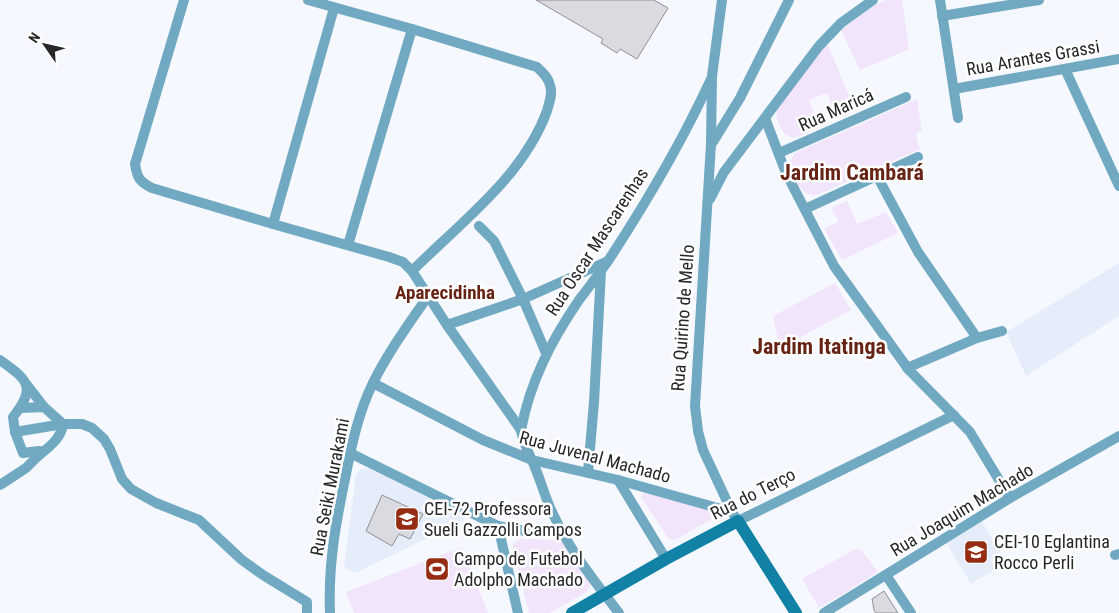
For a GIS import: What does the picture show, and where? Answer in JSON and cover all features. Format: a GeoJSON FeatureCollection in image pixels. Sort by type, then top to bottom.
{"type":"FeatureCollection","features":[{"type":"Feature","properties":{"kind":"street"},"geometry":{"type":"LineString","coordinates":[[184,0],[135,164],[137,175],[141,182],[152,188],[403,262],[412,271],[447,325],[521,430],[525,448],[532,460],[548,504],[562,532],[619,613]]}},
{"type":"Feature","properties":{"kind":"street"},"geometry":{"type":"LineString","coordinates":[[308,0],[537,67],[547,76],[551,86],[551,99],[541,127],[528,151],[498,188],[412,271]]}},
{"type":"Feature","properties":{"kind":"street","name":"Rua Quirino de Mello"},"geometry":{"type":"LineString","coordinates":[[722,0],[712,76],[712,144],[695,406],[698,431],[704,450],[735,517],[796,613]]}},
{"type":"Feature","properties":{"kind":"street"},"geometry":{"type":"LineString","coordinates":[[712,144],[740,98],[789,0]]}},
{"type":"Feature","properties":{"kind":"street"},"geometry":{"type":"LineString","coordinates":[[707,202],[724,172],[819,46],[841,23],[872,0]]}},
{"type":"Feature","properties":{"kind":"street"},"geometry":{"type":"LineString","coordinates":[[940,0],[958,118]]}},
{"type":"Feature","properties":{"kind":"street"},"geometry":{"type":"LineString","coordinates":[[942,16],[1039,0]]}},
{"type":"Feature","properties":{"kind":"street"},"geometry":{"type":"LineString","coordinates":[[273,224],[334,8]]}},
{"type":"Feature","properties":{"kind":"street"},"geometry":{"type":"LineString","coordinates":[[348,246],[412,29]]}},
{"type":"Feature","properties":{"kind":"street","name":"Rua Arantes Grassi"},"geometry":{"type":"LineString","coordinates":[[954,89],[1119,59]]}},
{"type":"Feature","properties":{"kind":"street"},"geometry":{"type":"LineString","coordinates":[[1065,69],[1119,186]]}},
{"type":"Feature","properties":{"kind":"street","name":"Rua Oscar Mascarenhas"},"geometry":{"type":"LineString","coordinates":[[521,430],[528,400],[546,353],[579,300],[608,261],[699,105],[712,76]]}},
{"type":"Feature","properties":{"kind":"street","name":"Rua Maricá"},"geometry":{"type":"LineString","coordinates":[[778,153],[906,97]]}},
{"type":"Feature","properties":{"kind":"street"},"geometry":{"type":"LineString","coordinates":[[765,118],[786,173],[834,266],[907,368],[970,432],[1010,498]]}},
{"type":"Feature","properties":{"kind":"street"},"geometry":{"type":"LineString","coordinates":[[805,209],[918,158]]}},
{"type":"Feature","properties":{"kind":"street"},"geometry":{"type":"LineString","coordinates":[[877,176],[918,252],[977,338]]}},
{"type":"Feature","properties":{"kind":"street"},"geometry":{"type":"LineString","coordinates":[[479,226],[494,241],[523,299],[546,353]]}},
{"type":"Feature","properties":{"kind":"street"},"geometry":{"type":"LineString","coordinates":[[447,325],[523,299],[608,261]]}},
{"type":"Feature","properties":{"kind":"street"},"geometry":{"type":"LineString","coordinates":[[588,472],[601,271]]}},
{"type":"Feature","properties":{"kind":"street","name":"Rua Seiki Murakami"},"geometry":{"type":"LineString","coordinates":[[330,613],[330,568],[334,530],[350,453],[362,410],[373,383],[428,296]]}},
{"type":"Feature","properties":{"kind":"street"},"geometry":{"type":"LineString","coordinates":[[907,368],[977,338],[1002,331]]}},
{"type":"Feature","properties":{"kind":"street"},"geometry":{"type":"LineString","coordinates":[[0,360],[21,376],[44,407],[63,424]]}},
{"type":"Feature","properties":{"kind":"street","name":"Rua Juvenal Machado"},"geometry":{"type":"LineString","coordinates":[[373,383],[483,440],[532,460],[618,480],[735,517]]}},
{"type":"Feature","properties":{"kind":"street"},"geometry":{"type":"LineString","coordinates":[[27,385],[26,397],[21,408],[13,417],[15,432],[23,453],[39,451],[38,456]]}},
{"type":"Feature","properties":{"kind":"street"},"geometry":{"type":"LineString","coordinates":[[21,408],[44,407]]}},
{"type":"Feature","properties":{"kind":"street","name":"Rua do Terço"},"geometry":{"type":"LineString","coordinates":[[572,613],[735,517],[954,415]]}},
{"type":"Feature","properties":{"kind":"street"},"geometry":{"type":"LineString","coordinates":[[0,485],[26,468],[58,438],[62,432],[63,424]]}},
{"type":"Feature","properties":{"kind":"street"},"geometry":{"type":"LineString","coordinates":[[15,432],[63,424],[82,424],[98,432],[110,449],[122,479],[131,489],[199,520],[242,560],[263,576],[307,602],[307,613]]}},
{"type":"Feature","properties":{"kind":"street","name":"Rua Joaquim Machado"},"geometry":{"type":"LineString","coordinates":[[824,613],[1010,498],[1119,436]]}},
{"type":"Feature","properties":{"kind":"street"},"geometry":{"type":"LineString","coordinates":[[350,453],[498,526],[525,531],[562,532]]}},
{"type":"Feature","properties":{"kind":"street"},"geometry":{"type":"LineString","coordinates":[[618,480],[666,559]]}},
{"type":"Feature","properties":{"kind":"street"},"geometry":{"type":"LineString","coordinates":[[498,526],[518,613]]}},
{"type":"Feature","properties":{"kind":"street"},"geometry":{"type":"LineString","coordinates":[[886,575],[911,613]]}},
{"type":"Feature","properties":{"kind":"shaded area"},"geometry":{"type":"Polygon","coordinates":[[[887,0],[902,0],[909,49],[860,70],[841,30],[875,5],[887,0]]]}},
{"type":"Feature","properties":{"kind":"shaded area"},"geometry":{"type":"Polygon","coordinates":[[[827,44],[856,111],[838,118],[827,93],[809,100],[819,127],[797,137],[792,137],[784,132],[778,123],[776,113],[778,105],[827,44]]]}},
{"type":"Feature","properties":{"kind":"shaded area"},"geometry":{"type":"Polygon","coordinates":[[[917,99],[922,132],[918,131],[916,136],[920,149],[816,195],[807,194],[803,191],[790,165],[790,161],[795,153],[917,99]]]}},
{"type":"Feature","properties":{"kind":"shaded area"},"geometry":{"type":"Polygon","coordinates":[[[847,201],[857,224],[886,212],[898,233],[842,260],[824,228],[839,222],[831,208],[847,201]]]}},
{"type":"Feature","properties":{"kind":"shaded area"},"geometry":{"type":"Polygon","coordinates":[[[1119,263],[1119,316],[1026,376],[1006,332],[1119,263]]]}},
{"type":"Feature","properties":{"kind":"shaded area"},"geometry":{"type":"Polygon","coordinates":[[[835,283],[851,310],[780,348],[773,316],[835,283]]]}},
{"type":"Feature","properties":{"kind":"shaded area","name":"CEI-72 Professora Sueli Gazzolli Campos"},"geometry":{"type":"Polygon","coordinates":[[[368,468],[466,516],[463,521],[357,572],[346,569],[344,566],[356,475],[361,469],[368,468]]]}},
{"type":"Feature","properties":{"kind":"shaded area"},"geometry":{"type":"Polygon","coordinates":[[[645,493],[681,501],[699,507],[712,515],[710,520],[675,540],[669,539],[641,497],[645,493]]]}},
{"type":"Feature","properties":{"kind":"shaded area","name":"CEI-10 Eglantina Rocco Perli"},"geometry":{"type":"Polygon","coordinates":[[[981,520],[1007,562],[971,584],[945,541],[981,520]]]}},
{"type":"Feature","properties":{"kind":"shaded area"},"geometry":{"type":"Polygon","coordinates":[[[521,539],[561,540],[589,580],[590,586],[586,592],[550,613],[529,613],[513,552],[513,545],[521,539]]]}},
{"type":"Feature","properties":{"kind":"shaded area","name":"Campo de Futebol Adolpho Machado"},"geometry":{"type":"Polygon","coordinates":[[[462,547],[488,613],[354,613],[346,592],[462,547]]]}},
{"type":"Feature","properties":{"kind":"shaded area"},"geometry":{"type":"Polygon","coordinates":[[[857,548],[861,550],[878,572],[819,608],[802,579],[857,548]]]}},
{"type":"Feature","properties":{"kind":"building"},"geometry":{"type":"Polygon","coordinates":[[[536,0],[654,0],[668,8],[637,59],[620,49],[617,53],[601,43],[603,39],[536,0]]]}},
{"type":"Feature","properties":{"kind":"building"},"geometry":{"type":"Polygon","coordinates":[[[382,495],[423,514],[410,539],[399,534],[392,546],[366,531],[382,495]]]}},
{"type":"Feature","properties":{"kind":"building"},"geometry":{"type":"Polygon","coordinates":[[[884,591],[898,613],[876,613],[874,610],[872,599],[884,591]]]}},
{"type":"Feature","properties":{"kind":"place","name":"CEI-72 Professora Sueli Gazzolli Campos"},"geometry":{"type":"Point","coordinates":[407,519]}},
{"type":"Feature","properties":{"kind":"place","name":"CEI-10 Eglantina Rocco Perli"},"geometry":{"type":"Point","coordinates":[976,552]}},
{"type":"Feature","properties":{"kind":"place","name":"Campo de Futebol Adolpho Machado"},"geometry":{"type":"Point","coordinates":[437,569]}},
{"type":"Feature","properties":{"kind":"district","name":"Jardim Cambará"},"geometry":{"type":"Point","coordinates":[852,172]}},
{"type":"Feature","properties":{"kind":"district","name":"Aparecidinha"},"geometry":{"type":"Point","coordinates":[445,292]}},
{"type":"Feature","properties":{"kind":"district","name":"Jardim Itatinga"},"geometry":{"type":"Point","coordinates":[819,346]}}]}
